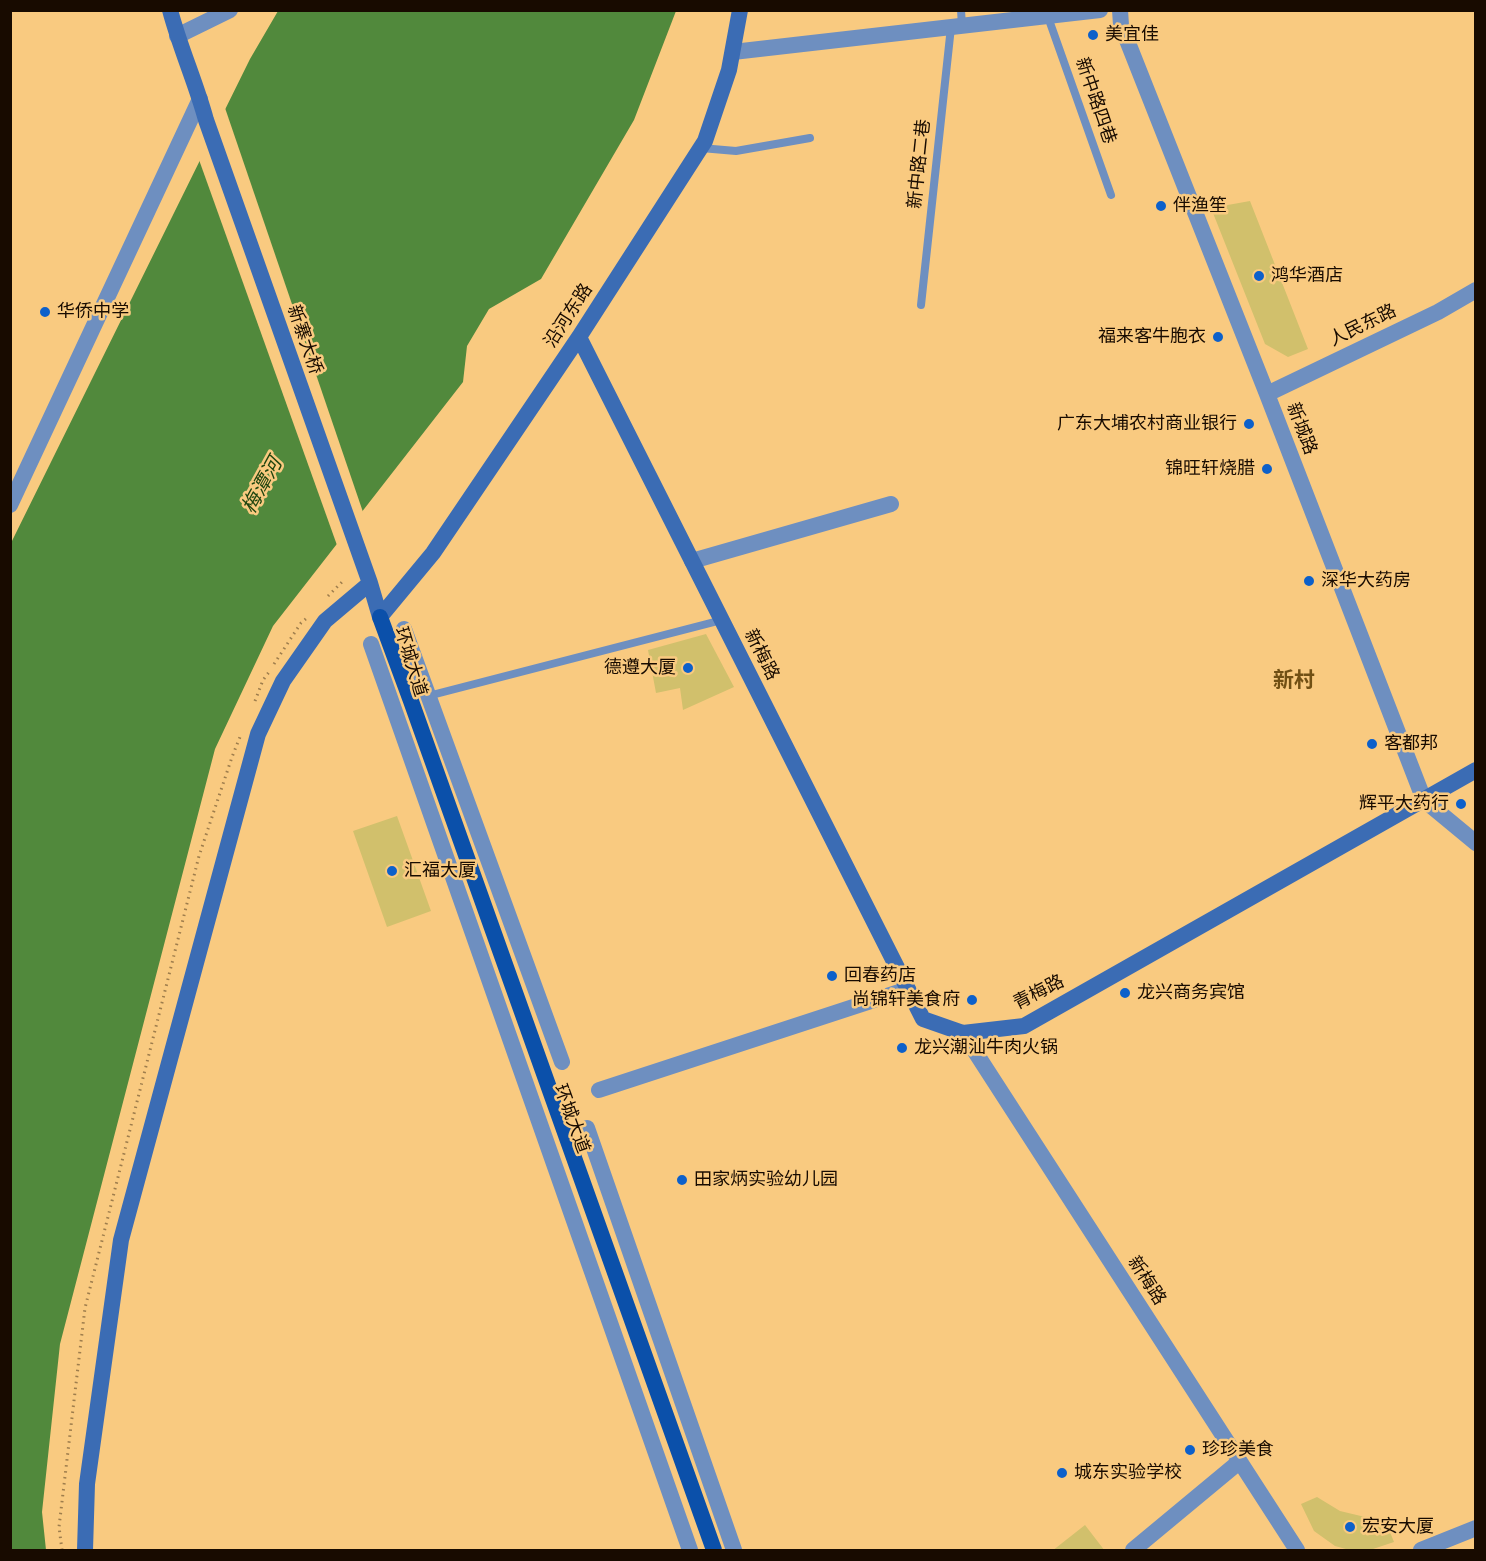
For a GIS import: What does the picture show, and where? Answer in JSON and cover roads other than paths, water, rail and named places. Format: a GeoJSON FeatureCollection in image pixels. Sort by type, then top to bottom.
{"type":"FeatureCollection","features":[{"type":"Feature","properties":{"kind":"main road","name":"沿河东路"},"geometry":{"type":"LineString","coordinates":[[380,617],[433,553],[579,338],[705,141],[729,70],[740,10]]}},
{"type":"Feature","properties":{"kind":"main road","name":"新寨大桥"},"geometry":{"type":"LineString","coordinates":[[170,11],[380,617]]}},
{"type":"Feature","properties":{"kind":"main road","name":"新梅路"},"geometry":{"type":"LineString","coordinates":[[579,338],[908,989]]}},
{"type":"Feature","properties":{"kind":"main road"},"geometry":{"type":"LineString","coordinates":[[85,1551],[87,1484],[121,1240],[258,734],[283,681],[326,621],[368,578]]}},
{"type":"Feature","properties":{"kind":"main road","name":"环城大道"},"geometry":{"type":"LineString","coordinates":[[380,617],[377,632],[704,1551]]}},
{"type":"Feature","properties":{"kind":"main road","name":"环城大道"},"geometry":{"type":"LineString","coordinates":[[380,617],[416,712],[714,1551]]}},
{"type":"Feature","properties":{"kind":"main road","name":"青梅路"},"geometry":{"type":"LineString","coordinates":[[908,989],[923,1019],[963,1033],[1024,1026],[1476,770]]}},
{"type":"Feature","properties":{"kind":"street"},"geometry":{"type":"LineString","coordinates":[[177,36],[230,10]]}},
{"type":"Feature","properties":{"kind":"street"},"geometry":{"type":"LineString","coordinates":[[733,52],[958,21],[1048,17],[1100,10]]}},
{"type":"Feature","properties":{"kind":"street","name":"新城路"},"geometry":{"type":"LineString","coordinates":[[1120,10],[1121,25],[1424,800],[1476,843]]}},
{"type":"Feature","properties":{"kind":"street"},"geometry":{"type":"LineString","coordinates":[[10,505],[200,99]]}},
{"type":"Feature","properties":{"kind":"street","name":"人民东路"},"geometry":{"type":"LineString","coordinates":[[1267,394],[1438,312],[1476,290]]}},
{"type":"Feature","properties":{"kind":"street"},"geometry":{"type":"LineString","coordinates":[[692,561],[891,504]]}},
{"type":"Feature","properties":{"kind":"street"},"geometry":{"type":"LineString","coordinates":[[404,629],[562,1062]]}},
{"type":"Feature","properties":{"kind":"street"},"geometry":{"type":"LineString","coordinates":[[371,644],[690,1551]]}},
{"type":"Feature","properties":{"kind":"street"},"geometry":{"type":"LineString","coordinates":[[599,1090],[908,989]]}},
{"type":"Feature","properties":{"kind":"street","name":"新梅路"},"geometry":{"type":"LineString","coordinates":[[963,1033],[1297,1551]]}},
{"type":"Feature","properties":{"kind":"street"},"geometry":{"type":"LineString","coordinates":[[587,1128],[734,1551]]}},
{"type":"Feature","properties":{"kind":"street"},"geometry":{"type":"LineString","coordinates":[[1133,1551],[1239,1462]]}},
{"type":"Feature","properties":{"kind":"street"},"geometry":{"type":"LineString","coordinates":[[1421,1551],[1476,1528]]}},
{"type":"Feature","properties":{"kind":"lane","name":"新中路四巷"},"geometry":{"type":"LineString","coordinates":[[1048,17],[1111,195]]}},
{"type":"Feature","properties":{"kind":"lane","name":"新中路二巷"},"geometry":{"type":"LineString","coordinates":[[921,305],[958,21]]}},
{"type":"Feature","properties":{"kind":"lane"},"geometry":{"type":"LineString","coordinates":[[700,148],[736,151],[810,138]]}},
{"type":"Feature","properties":{"kind":"lane"},"geometry":{"type":"LineString","coordinates":[[428,696],[722,620]]}},
{"type":"Feature","properties":{"kind":"water","name":"梅潭河"},"geometry":{"type":"Polygon","coordinates":[[[278,11],[676,11],[634,120],[541,279],[489,309],[467,346],[463,382],[273,626],[215,749],[60,1344],[42,1512],[46,1550],[10,1550],[10,545],[250,59],[278,11]]]}},
{"type":"Feature","properties":{"kind":"place","name":"美宜佳"},"geometry":{"type":"Point","coordinates":[1093,35]}},
{"type":"Feature","properties":{"kind":"place","name":"伴渔笙"},"geometry":{"type":"Point","coordinates":[1161,206]}},
{"type":"Feature","properties":{"kind":"place","name":"鸿华酒店"},"geometry":{"type":"Point","coordinates":[1259,276]}},
{"type":"Feature","properties":{"kind":"place","name":"华侨中学"},"geometry":{"type":"Point","coordinates":[45,312]}},
{"type":"Feature","properties":{"kind":"place","name":"福来客牛胞衣"},"geometry":{"type":"Point","coordinates":[1218,337]}},
{"type":"Feature","properties":{"kind":"place","name":"广东大埔农村商业银行"},"geometry":{"type":"Point","coordinates":[1249,424]}},
{"type":"Feature","properties":{"kind":"place","name":"锦旺轩烧腊"},"geometry":{"type":"Point","coordinates":[1267,469]}},
{"type":"Feature","properties":{"kind":"place","name":"深华大药房"},"geometry":{"type":"Point","coordinates":[1309,581]}},
{"type":"Feature","properties":{"kind":"place","name":"德遵大厦"},"geometry":{"type":"Point","coordinates":[688,668]}},
{"type":"Feature","properties":{"kind":"place","name":"客都邦"},"geometry":{"type":"Point","coordinates":[1372,744]}},
{"type":"Feature","properties":{"kind":"place","name":"辉平大药行"},"geometry":{"type":"Point","coordinates":[1461,804]}},
{"type":"Feature","properties":{"kind":"place","name":"汇福大厦"},"geometry":{"type":"Point","coordinates":[392,871]}},
{"type":"Feature","properties":{"kind":"place","name":"回春药店"},"geometry":{"type":"Point","coordinates":[832,976]}},
{"type":"Feature","properties":{"kind":"place","name":"龙兴商务宾馆"},"geometry":{"type":"Point","coordinates":[1125,993]}},
{"type":"Feature","properties":{"kind":"place","name":"尚锦轩美食府"},"geometry":{"type":"Point","coordinates":[972,1000]}},
{"type":"Feature","properties":{"kind":"place","name":"龙兴潮汕牛肉火锅"},"geometry":{"type":"Point","coordinates":[902,1048]}},
{"type":"Feature","properties":{"kind":"place","name":"田家炳实验幼儿园"},"geometry":{"type":"Point","coordinates":[682,1180]}},
{"type":"Feature","properties":{"kind":"place","name":"珍珍美食"},"geometry":{"type":"Point","coordinates":[1190,1450]}},
{"type":"Feature","properties":{"kind":"place","name":"城东实验学校"},"geometry":{"type":"Point","coordinates":[1062,1473]}},
{"type":"Feature","properties":{"kind":"place","name":"宏安大厦"},"geometry":{"type":"Point","coordinates":[1350,1527]}},
{"type":"Feature","properties":{"kind":"district","name":"新村"},"geometry":{"type":"Point","coordinates":[1294,682]}}]}
